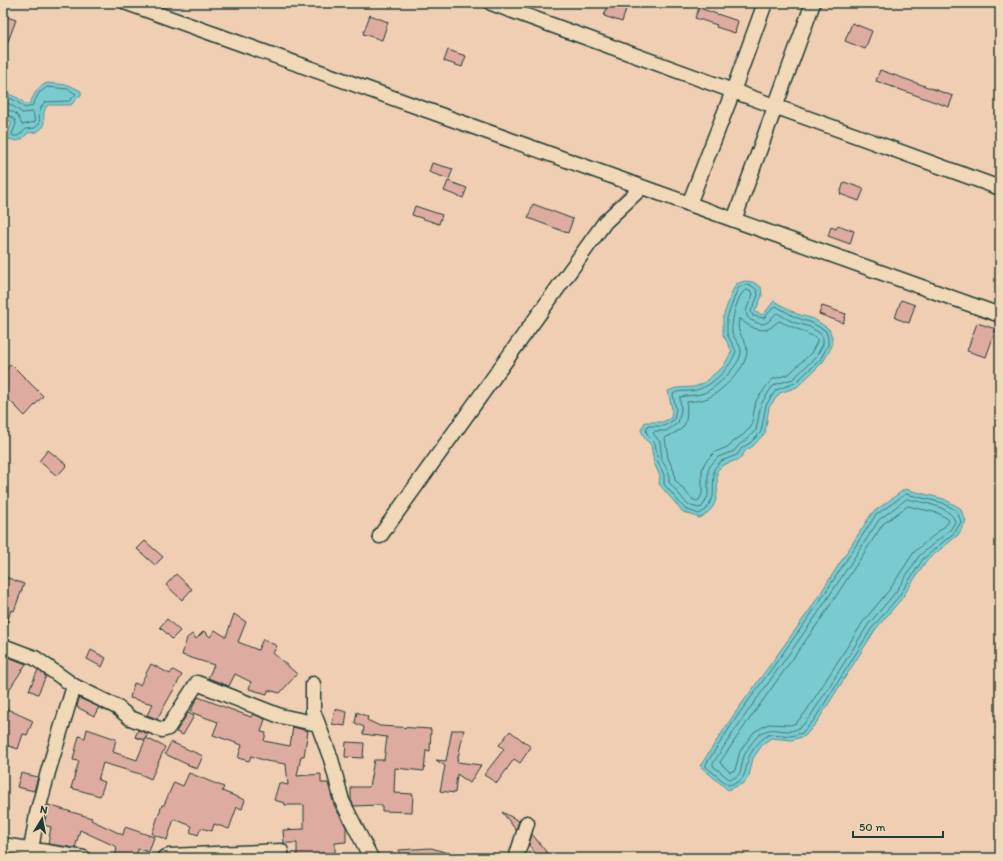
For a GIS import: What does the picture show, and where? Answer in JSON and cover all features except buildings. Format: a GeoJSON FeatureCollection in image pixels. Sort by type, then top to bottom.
{"type":"FeatureCollection","features":[{"type":"Feature","properties":{"kind":"street"},"geometry":{"type":"LineString","coordinates":[[127,3],[1000,316]]}},
{"type":"Feature","properties":{"kind":"street"},"geometry":{"type":"LineString","coordinates":[[491,3],[1000,188]]}},
{"type":"Feature","properties":{"kind":"street"},"geometry":{"type":"LineString","coordinates":[[689,204],[765,3]]}},
{"type":"Feature","properties":{"kind":"street"},"geometry":{"type":"LineString","coordinates":[[734,220],[812,3]]}},
{"type":"Feature","properties":{"kind":"street"},"geometry":{"type":"LineString","coordinates":[[380,536],[605,222],[642,188]]}},
{"type":"Feature","properties":{"kind":"street"},"geometry":{"type":"LineString","coordinates":[[3,646],[35,658],[74,686],[117,707],[130,718],[162,730],[168,728],[197,683],[280,716],[318,724]]}},
{"type":"Feature","properties":{"kind":"street"},"geometry":{"type":"LineString","coordinates":[[313,684],[313,711],[331,759],[342,801],[371,858]]}},
{"type":"Feature","properties":{"kind":"street"},"geometry":{"type":"LineString","coordinates":[[31,850],[34,829],[48,772],[74,686]]}},
{"type":"Feature","properties":{"kind":"street"},"geometry":{"type":"LineString","coordinates":[[516,858],[527,823]]}},
{"type":"Feature","properties":{"kind":"street"},"geometry":{"type":"LineString","coordinates":[[3,845],[84,858]]}},
{"type":"Feature","properties":{"kind":"street"},"geometry":{"type":"LineString","coordinates":[[164,858],[169,856],[281,851],[281,858]]}},
{"type":"Feature","properties":{"kind":"water"},"geometry":{"type":"Polygon","coordinates":[[[47,83],[69,85],[81,91],[81,95],[71,105],[48,105],[44,112],[44,126],[37,132],[28,133],[22,139],[17,141],[8,139],[7,135],[12,122],[3,120],[3,89],[6,93],[18,98],[25,104],[30,103],[37,91],[47,83]]]}},
{"type":"Feature","properties":{"kind":"water"},"geometry":{"type":"Polygon","coordinates":[[[745,281],[753,282],[761,287],[762,296],[755,312],[763,315],[774,301],[797,314],[814,319],[829,329],[832,337],[832,346],[823,362],[797,387],[780,393],[769,407],[765,433],[753,446],[745,451],[740,459],[723,465],[717,471],[717,492],[715,503],[712,509],[700,518],[683,512],[659,484],[660,476],[654,463],[651,445],[645,439],[641,430],[645,422],[663,422],[671,418],[672,409],[668,391],[676,388],[694,387],[702,384],[723,367],[732,351],[723,335],[723,317],[736,284],[745,281]]]}},
{"type":"Feature","properties":{"kind":"water"},"geometry":{"type":"Polygon","coordinates":[[[905,489],[944,499],[960,508],[966,521],[958,535],[926,561],[902,598],[875,630],[817,722],[805,736],[792,740],[771,738],[763,744],[753,758],[749,776],[744,783],[728,790],[700,766],[733,716],[809,611],[872,513],[905,489]]]}}]}
